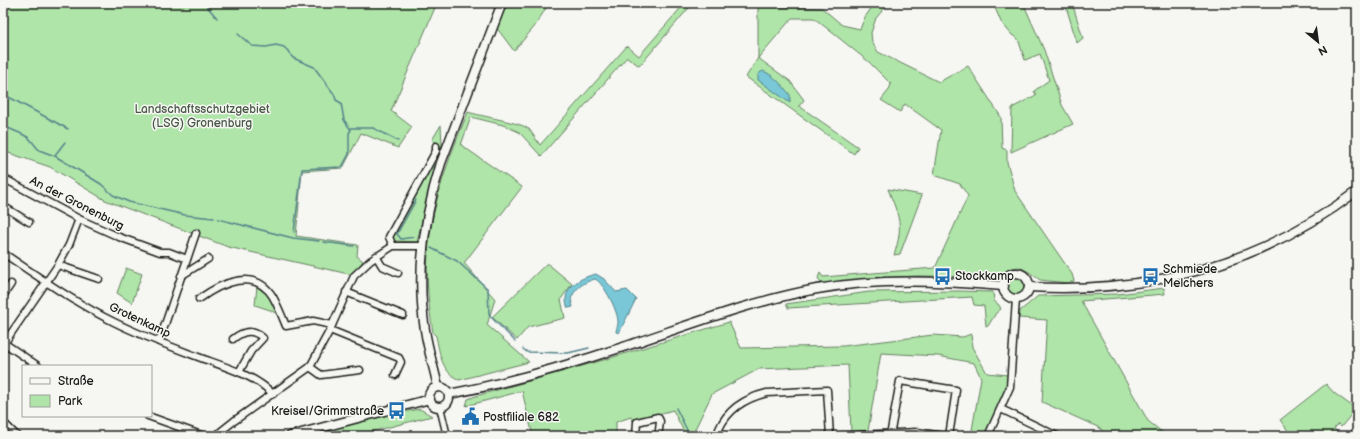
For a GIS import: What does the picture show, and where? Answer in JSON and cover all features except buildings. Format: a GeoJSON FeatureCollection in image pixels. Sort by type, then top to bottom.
{"type":"FeatureCollection","features":[{"type":"Feature","properties":{"kind":"main road"},"geometry":{"type":"LineString","coordinates":[[438,387],[424,323],[422,282],[423,246],[430,203],[441,163],[502,3]]}},
{"type":"Feature","properties":{"kind":"main road"},"geometry":{"type":"LineString","coordinates":[[1029,287],[1068,288],[1130,284],[1180,276],[1212,267],[1254,252],[1288,236],[1323,215],[1357,191]]}},
{"type":"Feature","properties":{"kind":"main road"},"geometry":{"type":"LineString","coordinates":[[1017,273],[1027,279],[1029,287],[1023,297],[1016,299],[1008,296],[1004,286],[1010,275],[1017,273]]}},
{"type":"Feature","properties":{"kind":"main road"},"geometry":{"type":"LineString","coordinates":[[449,394],[546,371],[757,303],[817,289],[899,281],[942,281],[1004,286]]}},
{"type":"Feature","properties":{"kind":"main road"},"geometry":{"type":"LineString","coordinates":[[438,387],[444,388],[449,394],[448,402],[440,407],[433,405],[430,399],[431,392],[438,387]]}},
{"type":"Feature","properties":{"kind":"main road"},"geometry":{"type":"LineString","coordinates":[[290,436],[315,433],[430,399]]}},
{"type":"Feature","properties":{"kind":"street"},"geometry":{"type":"LineString","coordinates":[[393,246],[389,237],[436,151],[436,146]]}},
{"type":"Feature","properties":{"kind":"street","name":"An der Gronenburg"},"geometry":{"type":"LineString","coordinates":[[3,178],[79,219],[153,249],[187,259]]}},
{"type":"Feature","properties":{"kind":"street"},"geometry":{"type":"LineString","coordinates":[[3,206],[29,222]]}},
{"type":"Feature","properties":{"kind":"street"},"geometry":{"type":"LineString","coordinates":[[37,365],[5,340],[58,265],[69,245],[79,219]]}},
{"type":"Feature","properties":{"kind":"street"},"geometry":{"type":"LineString","coordinates":[[159,342],[196,233]]}},
{"type":"Feature","properties":{"kind":"street"},"geometry":{"type":"LineString","coordinates":[[215,436],[310,367],[331,327],[354,276],[376,256],[393,246],[423,246]]}},
{"type":"Feature","properties":{"kind":"street","name":"Grotenkamp"},"geometry":{"type":"LineString","coordinates":[[3,253],[46,282],[113,322],[159,342],[239,372],[262,383],[273,394]]}},
{"type":"Feature","properties":{"kind":"street"},"geometry":{"type":"LineString","coordinates":[[376,256],[382,266],[398,273]]}},
{"type":"Feature","properties":{"kind":"street"},"geometry":{"type":"LineString","coordinates":[[181,276],[208,259]]}},
{"type":"Feature","properties":{"kind":"street"},"geometry":{"type":"LineString","coordinates":[[58,265],[99,279]]}},
{"type":"Feature","properties":{"kind":"street"},"geometry":{"type":"LineString","coordinates":[[199,299],[221,285],[233,280],[248,280],[262,286],[273,296],[286,326],[313,321],[331,327],[399,358],[401,362],[395,375]]}},
{"type":"Feature","properties":{"kind":"street"},"geometry":{"type":"LineString","coordinates":[[3,296],[10,284]]}},
{"type":"Feature","properties":{"kind":"street"},"geometry":{"type":"LineString","coordinates":[[346,292],[403,315]]}},
{"type":"Feature","properties":{"kind":"street"},"geometry":{"type":"LineString","coordinates":[[988,436],[1010,387],[1016,299]]}},
{"type":"Feature","properties":{"kind":"street"},"geometry":{"type":"LineString","coordinates":[[233,338],[239,334],[249,331],[256,332],[263,338],[251,351],[239,372]]}},
{"type":"Feature","properties":{"kind":"street"},"geometry":{"type":"LineString","coordinates":[[310,367],[321,375],[360,370]]}},
{"type":"Feature","properties":{"kind":"street"},"geometry":{"type":"LineString","coordinates":[[890,435],[900,381],[956,390],[949,436]]}},
{"type":"Feature","properties":{"kind":"street"},"geometry":{"type":"LineString","coordinates":[[721,436],[719,429],[726,414],[758,395],[767,393],[827,390],[830,436]]}},
{"type":"Feature","properties":{"kind":"street"},"geometry":{"type":"LineString","coordinates":[[440,407],[447,436]]}},
{"type":"Feature","properties":{"kind":"street"},"geometry":{"type":"LineString","coordinates":[[1001,409],[1058,436]]}},
{"type":"Feature","properties":{"kind":"street"},"geometry":{"type":"LineString","coordinates":[[151,417],[204,436]]}},
{"type":"Feature","properties":{"kind":"street"},"geometry":{"type":"LineString","coordinates":[[636,436],[637,422],[658,417],[659,430]]}},
{"type":"Feature","properties":{"kind":"street"},"geometry":{"type":"LineString","coordinates":[[3,422],[17,436]]}},
{"type":"Feature","properties":{"kind":"street"},"geometry":{"type":"LineString","coordinates":[[842,436],[890,435],[922,432],[943,436]]}},
{"type":"Feature","properties":{"kind":"green space","name":"Landschaftsschutzgebiet (LSG) Gronenburg"},"geometry":{"type":"Polygon","coordinates":[[[3,3],[437,3],[391,111],[412,127],[398,148],[361,133],[343,168],[302,171],[296,236],[358,245],[357,256],[363,261],[353,275],[228,247],[105,200],[50,167],[3,151],[3,3]]]}},
{"type":"Feature","properties":{"kind":"green space"},"geometry":{"type":"Polygon","coordinates":[[[507,3],[549,3],[535,26],[514,51],[496,27],[507,3]]]}},
{"type":"Feature","properties":{"kind":"green space"},"geometry":{"type":"Polygon","coordinates":[[[685,3],[693,3],[642,63],[638,65],[627,57],[541,156],[519,132],[503,125],[471,117],[461,145],[522,187],[464,263],[495,299],[487,325],[529,362],[459,380],[448,372],[445,367],[440,355],[436,336],[433,333],[428,298],[427,269],[432,223],[443,178],[450,156],[468,112],[525,127],[529,129],[540,145],[627,46],[639,56],[685,3]]]}},
{"type":"Feature","properties":{"kind":"green space"},"geometry":{"type":"Polygon","coordinates":[[[875,3],[889,3],[876,18],[871,33],[872,42],[878,52],[939,82],[968,66],[1001,117],[1002,148],[1007,150],[1007,162],[1015,191],[1072,274],[1074,281],[1068,283],[1040,280],[1019,267],[1011,268],[997,277],[918,276],[875,278],[824,284],[820,282],[818,278],[820,273],[823,277],[935,268],[968,196],[960,184],[934,175],[941,130],[905,104],[900,112],[881,100],[889,90],[891,84],[869,62],[814,18],[792,18],[758,58],[758,7],[822,8],[842,25],[860,29],[865,17],[875,3]]]}},
{"type":"Feature","properties":{"kind":"green space"},"geometry":{"type":"Polygon","coordinates":[[[993,3],[1030,3],[1025,7],[1044,50],[1062,105],[1073,124],[1011,152],[1012,108],[1036,95],[1034,91],[1049,80],[1040,54],[1025,60],[1018,39],[1012,35],[1001,22],[993,3]]]}},
{"type":"Feature","properties":{"kind":"green space"},"geometry":{"type":"Polygon","coordinates":[[[1065,3],[1071,3],[1073,6],[1083,38],[1077,43],[1065,3]]]}},
{"type":"Feature","properties":{"kind":"green space"},"geometry":{"type":"Polygon","coordinates":[[[758,58],[790,81],[804,100],[799,106],[858,147],[854,154],[746,77],[758,58]]]}},
{"type":"Feature","properties":{"kind":"green space"},"geometry":{"type":"Polygon","coordinates":[[[441,125],[442,145],[417,242],[394,241],[393,237],[440,146],[432,140],[441,125]]]}},
{"type":"Feature","properties":{"kind":"green space"},"geometry":{"type":"Polygon","coordinates":[[[888,189],[922,195],[900,254],[894,255],[899,236],[899,221],[888,189]]]}},
{"type":"Feature","properties":{"kind":"green space"},"geometry":{"type":"Polygon","coordinates":[[[547,263],[572,284],[561,299],[565,318],[528,327],[517,340],[492,317],[547,263]]]}},
{"type":"Feature","properties":{"kind":"green space"},"geometry":{"type":"Polygon","coordinates":[[[126,268],[142,274],[132,303],[117,293],[126,268]]]}},
{"type":"Feature","properties":{"kind":"green space"},"geometry":{"type":"Polygon","coordinates":[[[1016,276],[1023,279],[1026,286],[1023,293],[1016,296],[1009,293],[1006,286],[1009,279],[1016,276]]]}},
{"type":"Feature","properties":{"kind":"green space"},"geometry":{"type":"Polygon","coordinates":[[[257,286],[270,297],[279,315],[255,305],[257,286]]]}},
{"type":"Feature","properties":{"kind":"green space"},"geometry":{"type":"Polygon","coordinates":[[[1164,288],[1165,294],[1081,301],[1148,421],[1167,436],[1107,436],[1100,428],[1042,402],[1047,320],[1019,318],[1020,311],[1038,296],[1118,294],[1164,288]]]}},
{"type":"Feature","properties":{"kind":"green space"},"geometry":{"type":"Polygon","coordinates":[[[869,292],[993,292],[994,301],[1001,309],[996,313],[988,326],[986,326],[984,306],[974,305],[972,297],[788,308],[786,304],[869,292]]]}},
{"type":"Feature","properties":{"kind":"green space"},"geometry":{"type":"Polygon","coordinates":[[[729,322],[741,348],[843,346],[933,335],[963,337],[971,334],[972,347],[987,373],[1008,375],[1006,391],[985,436],[971,436],[981,378],[974,363],[938,356],[881,353],[868,431],[851,432],[848,365],[759,369],[712,394],[695,429],[697,436],[686,436],[673,410],[633,421],[631,417],[616,422],[616,436],[533,436],[522,391],[466,406],[468,399],[476,396],[600,361],[729,322]]]}},
{"type":"Feature","properties":{"kind":"green space"},"geometry":{"type":"Polygon","coordinates":[[[1326,384],[1334,393],[1356,409],[1341,427],[1338,424],[1334,429],[1342,436],[1292,436],[1280,420],[1326,384]]]}},
{"type":"Feature","properties":{"kind":"green space"},"geometry":{"type":"Polygon","coordinates":[[[420,409],[432,416],[355,436],[318,436],[317,433],[391,414],[420,409]]]}},
{"type":"Feature","properties":{"kind":"water"},"geometry":{"type":"Polygon","coordinates":[[[763,71],[775,78],[790,95],[790,103],[758,80],[758,74],[763,71]]]}},
{"type":"Feature","properties":{"kind":"water"},"geometry":{"type":"Polygon","coordinates":[[[596,274],[604,279],[616,292],[627,290],[636,299],[619,333],[616,332],[618,318],[614,306],[603,286],[595,279],[587,282],[577,289],[571,299],[573,307],[568,308],[566,295],[573,285],[584,278],[596,274]]]}},
{"type":"Feature","properties":{"kind":"waterway"},"geometry":{"type":"LineString","coordinates":[[204,3],[217,18]]}},
{"type":"Feature","properties":{"kind":"waterway"},"geometry":{"type":"LineString","coordinates":[[238,34],[252,46],[266,47],[276,45],[284,47],[293,58],[314,67],[334,94],[336,100],[341,103],[344,120],[351,130],[349,133],[349,154],[342,167],[302,169],[294,232]]}},
{"type":"Feature","properties":{"kind":"waterway"},"geometry":{"type":"LineString","coordinates":[[3,94],[68,129]]}},
{"type":"Feature","properties":{"kind":"waterway"},"geometry":{"type":"LineString","coordinates":[[3,126],[29,138],[39,150],[55,156],[101,184],[113,195],[129,202],[185,215],[214,218]]}},
{"type":"Feature","properties":{"kind":"waterway"},"geometry":{"type":"LineString","coordinates":[[351,128],[373,128],[398,141]]}},
{"type":"Feature","properties":{"kind":"waterway"},"geometry":{"type":"LineString","coordinates":[[55,155],[65,142]]}},
{"type":"Feature","properties":{"kind":"waterway"},"geometry":{"type":"LineString","coordinates":[[414,237],[401,239],[397,234],[416,200]]}},
{"type":"Feature","properties":{"kind":"waterway"},"geometry":{"type":"LineString","coordinates":[[218,219],[293,238],[319,241]]}},
{"type":"Feature","properties":{"kind":"waterway"},"geometry":{"type":"LineString","coordinates":[[323,242],[354,246]]}},
{"type":"Feature","properties":{"kind":"waterway"},"geometry":{"type":"LineString","coordinates":[[431,248],[457,261],[488,289],[489,315],[515,341]]}},
{"type":"Feature","properties":{"kind":"waterway"},"geometry":{"type":"LineString","coordinates":[[523,349],[527,352],[568,353],[589,348]]}},
{"type":"Feature","properties":{"kind":"waterway"},"geometry":{"type":"LineString","coordinates":[[676,408],[690,436]]}},
{"type":"Feature","properties":{"kind":"place","name":"Stockkamp"},"geometry":{"type":"Point","coordinates":[942,276]}},
{"type":"Feature","properties":{"kind":"place","name":"Schmiede Melchers"},"geometry":{"type":"Point","coordinates":[1150,276]}},
{"type":"Feature","properties":{"kind":"place","name":"Kreisel/Grimmstraße"},"geometry":{"type":"Point","coordinates":[397,411]}},
{"type":"Feature","properties":{"kind":"place","name":"Postfiliale 682"},"geometry":{"type":"Point","coordinates":[470,417]}}]}
